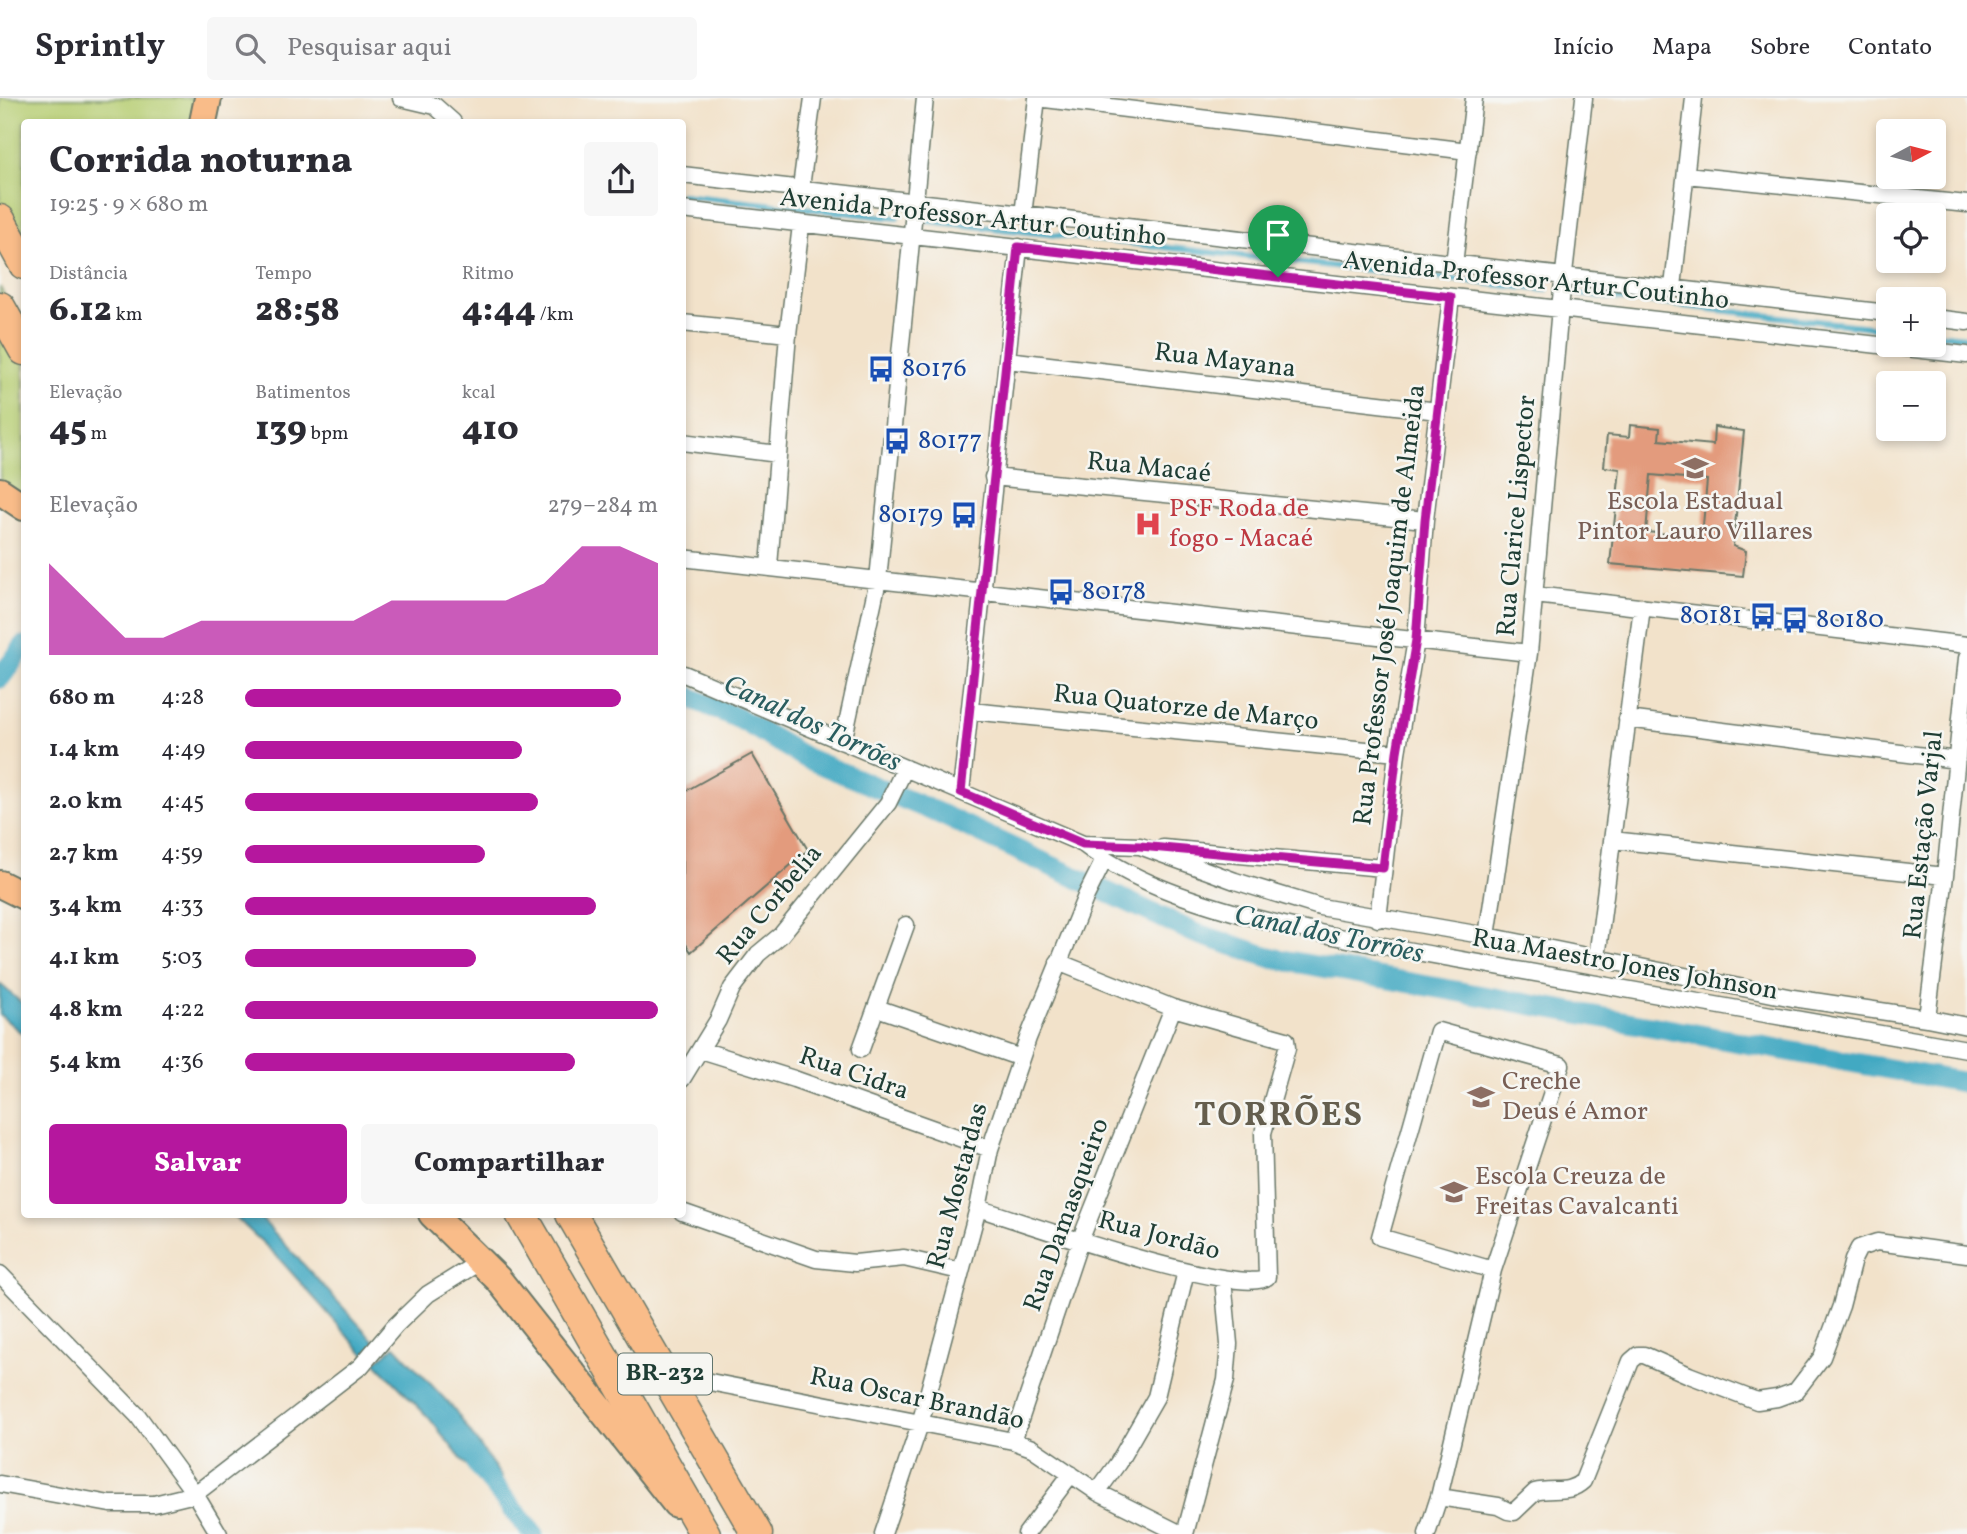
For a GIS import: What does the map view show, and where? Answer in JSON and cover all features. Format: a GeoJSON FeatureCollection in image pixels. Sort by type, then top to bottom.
{"type":"FeatureCollection","features":[{"type":"Feature","properties":{"kind":"highway"},"geometry":{"type":"LineString","coordinates":[[0,220],[21,258]]}},
{"type":"Feature","properties":{"kind":"highway"},"geometry":{"type":"LineString","coordinates":[[0,307],[21,345]]}},
{"type":"Feature","properties":{"kind":"highway","name":"BR-232"},"geometry":{"type":"LineString","coordinates":[[523,1218],[703,1534]]}},
{"type":"Feature","properties":{"kind":"highway","name":"BR-232"},"geometry":{"type":"LineString","coordinates":[[573,1218],[757,1534]]}},
{"type":"Feature","properties":{"kind":"main road"},"geometry":{"type":"LineString","coordinates":[[204,119],[208,98]]}},
{"type":"Feature","properties":{"kind":"main road"},"geometry":{"type":"LineString","coordinates":[[0,491],[21,505]]}},
{"type":"Feature","properties":{"kind":"main road"},"geometry":{"type":"LineString","coordinates":[[0,884],[21,894]]}},
{"type":"Feature","properties":{"kind":"main road"},"geometry":{"type":"LineString","coordinates":[[436,1218],[481,1261],[515,1300],[703,1534]]}},
{"type":"Feature","properties":{"kind":"street"},"geometry":{"type":"LineString","coordinates":[[401,98],[435,102],[450,119]]}},
{"type":"Feature","properties":{"kind":"street"},"geometry":{"type":"LineString","coordinates":[[801,187],[813,98]]}},
{"type":"Feature","properties":{"kind":"street"},"geometry":{"type":"LineString","coordinates":[[843,742],[878,580],[925,98]]}},
{"type":"Feature","properties":{"kind":"street"},"geometry":{"type":"LineString","coordinates":[[1023,215],[1037,98],[1468,151]]}},
{"type":"Feature","properties":{"kind":"street"},"geometry":{"type":"LineString","coordinates":[[1454,264],[1474,98]]}},
{"type":"Feature","properties":{"kind":"street","name":"Rua Clarice Lispector"},"geometry":{"type":"LineString","coordinates":[[1487,936],[1529,653],[1560,308],[1584,98]]}},
{"type":"Feature","properties":{"kind":"street"},"geometry":{"type":"LineString","coordinates":[[1673,287],[1693,98]]}},
{"type":"Feature","properties":{"kind":"street","name":"Avenida Professor Artur Coutinho"},"geometry":{"type":"LineString","coordinates":[[686,175],[1876,312]]}},
{"type":"Feature","properties":{"kind":"street"},"geometry":{"type":"LineString","coordinates":[[1686,175],[1967,204]]}},
{"type":"Feature","properties":{"kind":"street","name":"Avenida Professor Artur Coutinho"},"geometry":{"type":"LineString","coordinates":[[686,211],[1967,355]]}},
{"type":"Feature","properties":{"kind":"street"},"geometry":{"type":"LineString","coordinates":[[769,566],[788,334],[801,225]]}},
{"type":"Feature","properties":{"kind":"street"},"geometry":{"type":"LineString","coordinates":[[961,792],[1018,247]]}},
{"type":"Feature","properties":{"kind":"street","name":"Rua Professor José Joaquim de Almeida"},"geometry":{"type":"LineString","coordinates":[[1378,919],[1397,752],[1416,640],[1425,520],[1451,297]]}},
{"type":"Feature","properties":{"kind":"street"},"geometry":{"type":"LineString","coordinates":[[1946,319],[1967,322]]}},
{"type":"Feature","properties":{"kind":"street"},"geometry":{"type":"LineString","coordinates":[[686,323],[788,334]]}},
{"type":"Feature","properties":{"kind":"street","name":"Rua Mayana"},"geometry":{"type":"LineString","coordinates":[[1007,360],[1438,411]]}},
{"type":"Feature","properties":{"kind":"street"},"geometry":{"type":"LineString","coordinates":[[686,442],[778,454]]}},
{"type":"Feature","properties":{"kind":"street","name":"Rua Macaé"},"geometry":{"type":"LineString","coordinates":[[993,477],[1425,520]]}},
{"type":"Feature","properties":{"kind":"street"},"geometry":{"type":"LineString","coordinates":[[686,558],[1529,653]]}},
{"type":"Feature","properties":{"kind":"street"},"geometry":{"type":"LineString","coordinates":[[1535,595],[1967,645]]}},
{"type":"Feature","properties":{"kind":"street"},"geometry":{"type":"LineString","coordinates":[[1597,958],[1642,607]]}},
{"type":"Feature","properties":{"kind":"street","name":"Rua Estação Varjal"},"geometry":{"type":"LineString","coordinates":[[1927,1018],[1945,876],[1967,658]]}},
{"type":"Feature","properties":{"kind":"street","name":"Rua Maestro Jones Johnson"},"geometry":{"type":"LineString","coordinates":[[686,675],[1083,844],[1104,860],[1156,887],[1287,927],[1417,954],[1967,1049]]}},
{"type":"Feature","properties":{"kind":"street","name":"Rua Quatorze de Março"},"geometry":{"type":"LineString","coordinates":[[971,712],[1397,752]]}},
{"type":"Feature","properties":{"kind":"street"},"geometry":{"type":"LineString","coordinates":[[1627,719],[1957,760]]}},
{"type":"Feature","properties":{"kind":"street","name":"Rua Corbelia"},"geometry":{"type":"LineString","coordinates":[[686,1073],[718,1020],[732,988],[758,954],[780,935],[888,803],[905,769]]}},
{"type":"Feature","properties":{"kind":"street"},"geometry":{"type":"LineString","coordinates":[[1612,840],[1945,876]]}},
{"type":"Feature","properties":{"kind":"street","name":"Rua Maestro Jones Johnson"},"geometry":{"type":"LineString","coordinates":[[1083,844],[1140,846],[1234,881],[1320,907],[1378,919],[1487,936],[1793,998],[1967,1026]]}},
{"type":"Feature","properties":{"kind":"street"},"geometry":{"type":"LineString","coordinates":[[1140,846],[1383,868]]}},
{"type":"Feature","properties":{"kind":"street","name":"Rua Mostardas"},"geometry":{"type":"LineString","coordinates":[[883,1534],[920,1424],[978,1208],[990,1149],[1058,962],[1104,860]]}},
{"type":"Feature","properties":{"kind":"street"},"geometry":{"type":"LineString","coordinates":[[861,1049],[906,925]]}},
{"type":"Feature","properties":{"kind":"street"},"geometry":{"type":"LineString","coordinates":[[1058,962],[1173,1008]]}},
{"type":"Feature","properties":{"kind":"street"},"geometry":{"type":"LineString","coordinates":[[877,1008],[1021,1058]]}},
{"type":"Feature","properties":{"kind":"street","name":"Rua Jordão"},"geometry":{"type":"LineString","coordinates":[[978,1208],[1186,1271],[1223,1279],[1263,1281],[1267,1277],[1263,1133],[1285,1043],[1173,1008]]}},
{"type":"Feature","properties":{"kind":"street","name":"Rua Damasqueiro"},"geometry":{"type":"LineString","coordinates":[[1013,1441],[1080,1241],[1173,1008]]}},
{"type":"Feature","properties":{"kind":"street"},"geometry":{"type":"LineString","coordinates":[[1427,1534],[1493,1270],[1562,1065],[1438,1031],[1380,1237],[1493,1270]]}},
{"type":"Feature","properties":{"kind":"street","name":"Rua Cidra"},"geometry":{"type":"LineString","coordinates":[[701,1050],[794,1079],[990,1149]]}},
{"type":"Feature","properties":{"kind":"street"},"geometry":{"type":"LineString","coordinates":[[686,1213],[816,1259],[855,1263],[904,1258],[960,1271]]}},
{"type":"Feature","properties":{"kind":"street"},"geometry":{"type":"LineString","coordinates":[[1438,1497],[1498,1506],[1514,1512],[1535,1492],[1569,1490],[1577,1486],[1583,1481],[1631,1361],[1638,1356],[1644,1355],[1757,1401],[1796,1391],[1822,1357],[1859,1248],[1877,1242],[1967,1254]]}},
{"type":"Feature","properties":{"kind":"street"},"geometry":{"type":"LineString","coordinates":[[0,1484],[110,1504],[154,1504],[195,1494],[361,1366],[394,1326],[428,1294],[481,1261]]}},
{"type":"Feature","properties":{"kind":"street"},"geometry":{"type":"LineString","coordinates":[[1097,1492],[1118,1463],[1156,1397],[1186,1271]]}},
{"type":"Feature","properties":{"kind":"street"},"geometry":{"type":"LineString","coordinates":[[0,1274],[138,1416],[195,1494],[219,1534]]}},
{"type":"Feature","properties":{"kind":"street"},"geometry":{"type":"LineString","coordinates":[[1183,1534],[1226,1380],[1229,1344],[1223,1279]]}},
{"type":"Feature","properties":{"kind":"street","name":"Rua Oscar Brandão"},"geometry":{"type":"LineString","coordinates":[[664,1373],[1013,1441],[1031,1448],[1097,1492],[1183,1534]]}},
{"type":"Feature","properties":{"kind":"street"},"geometry":{"type":"LineString","coordinates":[[1026,1534],[1071,1474]]}},
{"type":"Feature","properties":{"kind":"green space"},"geometry":{"type":"Polygon","coordinates":[[[0,98],[200,98],[196,119],[21,119],[21,248],[0,209],[0,98]]]}},
{"type":"Feature","properties":{"kind":"green space"},"geometry":{"type":"Polygon","coordinates":[[[0,287],[21,326],[21,494],[0,481],[0,287]]]}},
{"type":"Feature","properties":{"kind":"water"},"geometry":{"type":"Polygon","coordinates":[[[0,984],[21,1002],[21,1032],[0,1015],[0,984]]]}},
{"type":"Feature","properties":{"kind":"water"},"geometry":{"type":"Polygon","coordinates":[[[236,1218],[261,1218],[375,1342],[365,1355],[275,1254],[236,1218]]]}},
{"type":"Feature","properties":{"kind":"water"},"geometry":{"type":"Polygon","coordinates":[[[395,1346],[454,1409],[502,1478],[488,1493],[429,1418],[375,1362],[395,1346]]]}},
{"type":"Feature","properties":{"kind":"building"},"geometry":{"type":"Polygon","coordinates":[[[1630,425],[1660,428],[1659,440],[1713,445],[1714,427],[1744,431],[1733,546],[1746,551],[1743,576],[1610,564],[1620,469],[1604,467],[1607,435],[1629,437],[1630,425]],[[1651,475],[1646,532],[1702,537],[1707,480],[1651,475]]]}},
{"type":"Feature","properties":{"kind":"building"},"geometry":{"type":"Polygon","coordinates":[[[752,754],[808,850],[691,952],[686,944],[686,791],[752,754]]]}},
{"type":"Feature","properties":{"kind":"waterway"},"geometry":{"type":"LineString","coordinates":[[686,195],[897,218]]}},
{"type":"Feature","properties":{"kind":"waterway"},"geometry":{"type":"LineString","coordinates":[[929,221],[1546,290]]}},
{"type":"Feature","properties":{"kind":"waterway"},"geometry":{"type":"LineString","coordinates":[[1578,294],[1876,328]]}},
{"type":"Feature","properties":{"kind":"waterway"},"geometry":{"type":"LineString","coordinates":[[1946,335],[1967,337]]}},
{"type":"Feature","properties":{"kind":"waterway"},"geometry":{"type":"LineString","coordinates":[[0,678],[21,650]]}},
{"type":"Feature","properties":{"kind":"waterway","name":"Canal dos Torrões"},"geometry":{"type":"LineString","coordinates":[[686,696],[740,719],[806,758],[938,813],[1195,933],[1272,958],[1967,1083]]}},
{"type":"Feature","properties":{"kind":"waterway"},"geometry":{"type":"LineString","coordinates":[[477,1465],[533,1534]]}},
{"type":"Feature","properties":{"kind":"place","name":"80176"},"geometry":{"type":"Point","coordinates":[881,369]}},
{"type":"Feature","properties":{"kind":"place","name":"80177"},"geometry":{"type":"Point","coordinates":[897,441]}},
{"type":"Feature","properties":{"kind":"place","name":"Escola Estadual Pintor Lauro Villares"},"geometry":{"type":"Point","coordinates":[1695,468]}},
{"type":"Feature","properties":{"kind":"place","name":"80179"},"geometry":{"type":"Point","coordinates":[964,515]}},
{"type":"Feature","properties":{"kind":"place","name":"PSF Roda de fogo - Macaé"},"geometry":{"type":"Point","coordinates":[1148,524]}},
{"type":"Feature","properties":{"kind":"place","name":"80178"},"geometry":{"type":"Point","coordinates":[1061,592]}},
{"type":"Feature","properties":{"kind":"place","name":"80181"},"geometry":{"type":"Point","coordinates":[1763,616]}},
{"type":"Feature","properties":{"kind":"place","name":"80180"},"geometry":{"type":"Point","coordinates":[1795,620]}},
{"type":"Feature","properties":{"kind":"place","name":"Creche Deus é Amor"},"geometry":{"type":"Point","coordinates":[1481,1097]}},
{"type":"Feature","properties":{"kind":"place","name":"Escola Creuza de Freitas Cavalcanti"},"geometry":{"type":"Point","coordinates":[1454,1192]}},
{"type":"Feature","properties":{"kind":"district","name":"TORRÕES"},"geometry":{"type":"Point","coordinates":[1279,1117]}},
{"type":"Feature","properties":{"kind":"route"},"geometry":{"type":"LineString","coordinates":[[1018,247],[1278,277],[1451,297],[1425,520],[1416,640],[1397,752],[1383,868],[1140,846],[1083,844],[961,792],[1018,247]]}}]}
